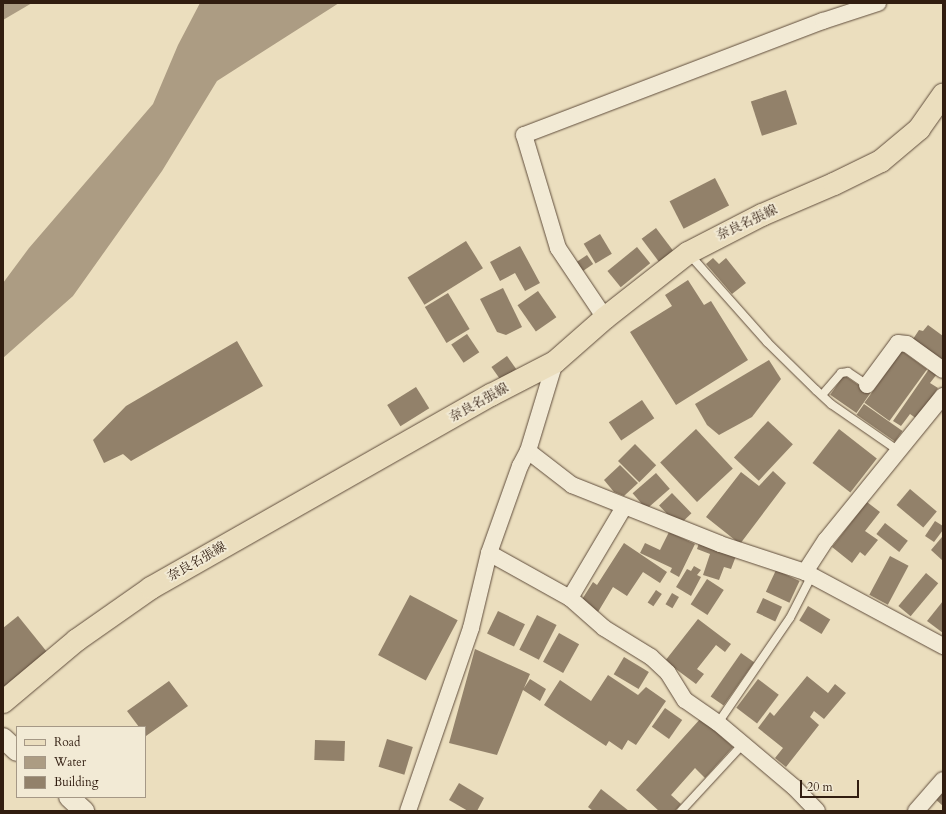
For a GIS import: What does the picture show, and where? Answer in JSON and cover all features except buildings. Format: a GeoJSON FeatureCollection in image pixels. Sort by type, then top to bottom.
{"type":"FeatureCollection","features":[{"type":"Feature","properties":{"kind":"main road","name":"奈良名張線"},"geometry":{"type":"LineString","coordinates":[[3,702],[77,640],[150,588],[491,395],[555,362],[605,318],[688,253],[762,215],[881,161],[919,129],[943,95]]}},
{"type":"Feature","properties":{"kind":"street"},"geometry":{"type":"LineString","coordinates":[[605,318],[558,248],[524,135],[823,21],[878,3]]}},
{"type":"Feature","properties":{"kind":"street"},"geometry":{"type":"LineString","coordinates":[[867,385],[898,343],[907,344],[943,370]]}},
{"type":"Feature","properties":{"kind":"street"},"geometry":{"type":"LineString","coordinates":[[408,811],[471,628],[489,553],[520,466],[528,451],[555,362]]}},
{"type":"Feature","properties":{"kind":"street"},"geometry":{"type":"LineString","coordinates":[[810,574],[826,540],[943,396]]}},
{"type":"Feature","properties":{"kind":"street"},"geometry":{"type":"LineString","coordinates":[[528,451],[572,485],[720,544],[810,574],[943,646]]}},
{"type":"Feature","properties":{"kind":"street"},"geometry":{"type":"LineString","coordinates":[[570,598],[624,507]]}},
{"type":"Feature","properties":{"kind":"street"},"geometry":{"type":"LineString","coordinates":[[489,553],[570,598],[604,628],[651,657],[668,673],[685,700],[718,723],[743,744],[794,787],[817,811]]}},
{"type":"Feature","properties":{"kind":"street"},"geometry":{"type":"LineString","coordinates":[[3,738],[16,750]]}},
{"type":"Feature","properties":{"kind":"street"},"geometry":{"type":"LineString","coordinates":[[916,811],[943,780]]}},
{"type":"Feature","properties":{"kind":"street"},"geometry":{"type":"LineString","coordinates":[[70,798],[84,811]]}},
{"type":"Feature","properties":{"kind":"lane"},"geometry":{"type":"LineString","coordinates":[[688,253],[767,342],[822,395],[899,452]]}},
{"type":"Feature","properties":{"kind":"lane"},"geometry":{"type":"LineString","coordinates":[[822,395],[841,373],[848,372],[867,385]]}},
{"type":"Feature","properties":{"kind":"lane"},"geometry":{"type":"LineString","coordinates":[[718,723],[790,618],[809,582],[810,574]]}},
{"type":"Feature","properties":{"kind":"lane"},"geometry":{"type":"LineString","coordinates":[[681,811],[743,744]]}},
{"type":"Feature","properties":{"kind":"water"},"geometry":{"type":"Polygon","coordinates":[[[3,3],[32,3],[3,20],[3,3]]]}},
{"type":"Feature","properties":{"kind":"water"},"geometry":{"type":"Polygon","coordinates":[[[200,3],[339,3],[217,81],[162,171],[73,296],[3,358],[3,283],[29,248],[153,104],[178,45],[200,3]]]}}]}
